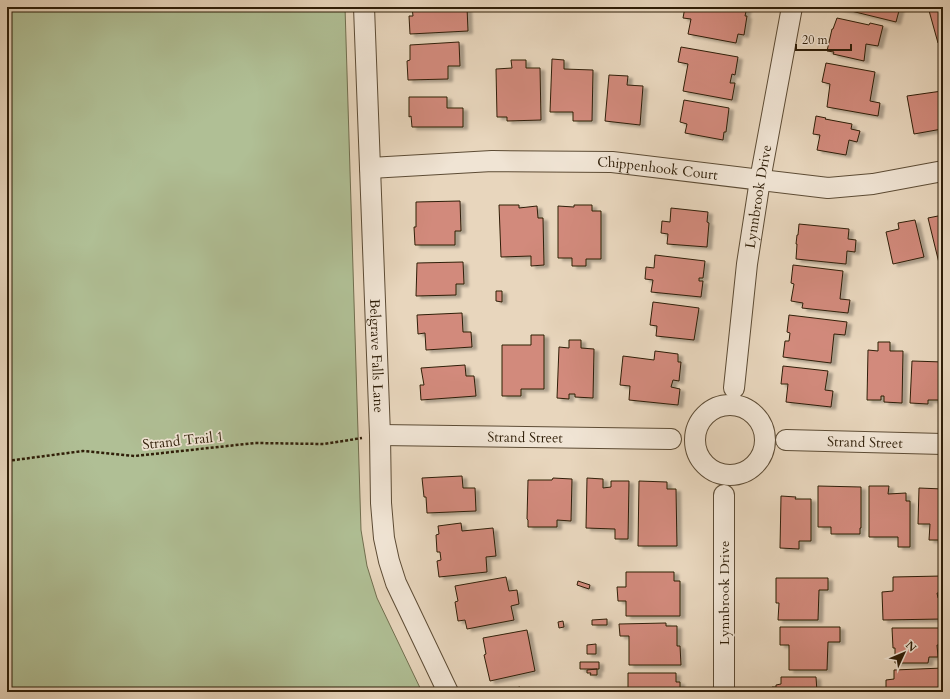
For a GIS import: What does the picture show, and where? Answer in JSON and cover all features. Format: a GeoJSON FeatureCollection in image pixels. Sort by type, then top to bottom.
{"type":"FeatureCollection","features":[{"type":"Feature","properties":{"kind":"street","name":"Belgrave Falls Lane"},"geometry":{"type":"LineString","coordinates":[[364,7],[370,168],[371,436],[381,503],[384,538],[389,561],[396,583],[448,692]]}},
{"type":"Feature","properties":{"kind":"street","name":"Lynnbrook Drive"},"geometry":{"type":"LineString","coordinates":[[721,406],[734,388],[747,264],[760,180],[792,7]]}},
{"type":"Feature","properties":{"kind":"street","name":"Chippenhook Court"},"geometry":{"type":"LineString","coordinates":[[370,168],[492,161],[612,162],[828,188],[873,184],[943,171]]}},
{"type":"Feature","properties":{"kind":"street"},"geometry":{"type":"LineString","coordinates":[[734,388],[743,408]]}},
{"type":"Feature","properties":{"kind":"street"},"geometry":{"type":"LineString","coordinates":[[721,406],[743,408],[752,413],[759,421],[763,430],[765,441],[763,452],[758,462],[750,469],[739,474],[728,475],[713,471],[701,460],[696,450],[695,440],[697,428],[702,418],[721,406]]}},
{"type":"Feature","properties":{"kind":"street","name":"Strand Street"},"geometry":{"type":"LineString","coordinates":[[671,439],[697,428]]}},
{"type":"Feature","properties":{"kind":"street","name":"Strand Street"},"geometry":{"type":"LineString","coordinates":[[763,430],[786,440],[943,444]]}},
{"type":"Feature","properties":{"kind":"street","name":"Strand Street"},"geometry":{"type":"LineString","coordinates":[[371,436],[671,439],[696,450]]}},
{"type":"Feature","properties":{"kind":"street","name":"Strand Street"},"geometry":{"type":"LineString","coordinates":[[763,452],[786,440]]}},
{"type":"Feature","properties":{"kind":"street","name":"Lynnbrook Drive"},"geometry":{"type":"LineString","coordinates":[[713,471],[724,495],[724,692]]}},
{"type":"Feature","properties":{"kind":"street"},"geometry":{"type":"LineString","coordinates":[[724,495],[739,474]]}},
{"type":"Feature","properties":{"kind":"path","name":"Strand Trail 1"},"geometry":{"type":"LineString","coordinates":[[7,461],[83,451],[135,456],[255,443],[324,444],[371,436]]}},
{"type":"Feature","properties":{"kind":"green space"},"geometry":{"type":"Polygon","coordinates":[[[7,7],[345,7],[361,530],[367,566],[377,598],[422,692],[7,692],[7,7]]]}},
{"type":"Feature","properties":{"kind":"building"},"geometry":{"type":"Polygon","coordinates":[[[412,7],[467,7],[468,31],[410,34],[409,16],[413,16],[412,7]]]}},
{"type":"Feature","properties":{"kind":"building"},"geometry":{"type":"Polygon","coordinates":[[[685,7],[747,7],[744,35],[738,34],[736,43],[688,34],[691,19],[683,18],[685,7]]]}},
{"type":"Feature","properties":{"kind":"building"},"geometry":{"type":"Polygon","coordinates":[[[839,7],[900,7],[896,22],[839,7]]]}},
{"type":"Feature","properties":{"kind":"building"},"geometry":{"type":"Polygon","coordinates":[[[928,7],[943,7],[943,42],[938,43],[928,7]]]}},
{"type":"Feature","properties":{"kind":"building"},"geometry":{"type":"Polygon","coordinates":[[[837,18],[869,25],[870,23],[883,26],[878,46],[866,44],[864,61],[833,54],[834,52],[827,51],[832,29],[837,18]]]}},
{"type":"Feature","properties":{"kind":"building"},"geometry":{"type":"Polygon","coordinates":[[[459,42],[460,66],[448,66],[448,79],[408,80],[407,61],[410,60],[410,45],[459,42]]]}},
{"type":"Feature","properties":{"kind":"building"},"geometry":{"type":"Polygon","coordinates":[[[681,47],[738,57],[735,75],[732,74],[730,83],[735,83],[732,100],[683,91],[688,64],[678,62],[681,47]]]}},
{"type":"Feature","properties":{"kind":"building"},"geometry":{"type":"Polygon","coordinates":[[[552,59],[564,60],[564,69],[593,70],[592,121],[573,121],[573,112],[550,112],[552,59]]]}},
{"type":"Feature","properties":{"kind":"building"},"geometry":{"type":"Polygon","coordinates":[[[511,60],[526,60],[526,68],[540,68],[541,120],[507,121],[507,117],[497,117],[496,69],[512,68],[511,60]]]}},
{"type":"Feature","properties":{"kind":"building"},"geometry":{"type":"Polygon","coordinates":[[[826,63],[875,72],[870,101],[880,103],[878,116],[827,107],[830,84],[822,82],[826,63]]]}},
{"type":"Feature","properties":{"kind":"building"},"geometry":{"type":"Polygon","coordinates":[[[609,75],[628,76],[627,85],[643,86],[640,125],[605,121],[609,75]]]}},
{"type":"Feature","properties":{"kind":"building"},"geometry":{"type":"Polygon","coordinates":[[[942,91],[942,129],[914,134],[907,96],[942,91]]]}},
{"type":"Feature","properties":{"kind":"building"},"geometry":{"type":"Polygon","coordinates":[[[409,97],[447,97],[447,108],[463,108],[463,127],[412,127],[411,116],[409,117],[409,97]]]}},
{"type":"Feature","properties":{"kind":"building"},"geometry":{"type":"Polygon","coordinates":[[[684,100],[729,108],[726,132],[724,132],[723,140],[685,133],[687,124],[680,122],[684,100]]]}},
{"type":"Feature","properties":{"kind":"building"},"geometry":{"type":"Polygon","coordinates":[[[816,116],[852,124],[851,129],[860,131],[857,142],[849,140],[846,155],[817,150],[820,135],[813,134],[816,116]]]}},
{"type":"Feature","properties":{"kind":"building"},"geometry":{"type":"Polygon","coordinates":[[[460,201],[461,231],[455,231],[455,245],[415,245],[414,227],[416,227],[416,202],[460,201]]]}},
{"type":"Feature","properties":{"kind":"building"},"geometry":{"type":"Polygon","coordinates":[[[499,205],[519,205],[519,208],[537,206],[538,218],[543,218],[544,265],[531,266],[531,256],[501,257],[499,205]]]}},
{"type":"Feature","properties":{"kind":"building"},"geometry":{"type":"Polygon","coordinates":[[[574,205],[592,205],[592,211],[601,211],[601,259],[586,259],[586,266],[572,266],[572,258],[558,258],[558,206],[574,207],[574,205]]]}},
{"type":"Feature","properties":{"kind":"building"},"geometry":{"type":"Polygon","coordinates":[[[671,208],[708,212],[707,222],[709,223],[707,247],[667,244],[668,234],[661,233],[662,221],[670,222],[671,208]]]}},
{"type":"Feature","properties":{"kind":"building"},"geometry":{"type":"Polygon","coordinates":[[[943,215],[943,262],[939,263],[928,218],[943,215]]]}},
{"type":"Feature","properties":{"kind":"building"},"geometry":{"type":"Polygon","coordinates":[[[915,220],[924,257],[893,264],[886,232],[899,229],[898,223],[915,220]]]}},
{"type":"Feature","properties":{"kind":"building"},"geometry":{"type":"Polygon","coordinates":[[[799,224],[849,229],[848,239],[856,240],[855,252],[847,251],[846,264],[796,259],[796,244],[799,224]]]}},
{"type":"Feature","properties":{"kind":"building"},"geometry":{"type":"Polygon","coordinates":[[[655,255],[705,261],[703,278],[699,278],[699,281],[703,281],[701,297],[651,292],[653,280],[645,279],[646,267],[654,268],[655,255]]]}},
{"type":"Feature","properties":{"kind":"building"},"geometry":{"type":"Polygon","coordinates":[[[463,262],[464,284],[456,284],[456,295],[416,296],[417,263],[463,262]]]}},
{"type":"Feature","properties":{"kind":"building"},"geometry":{"type":"Polygon","coordinates":[[[793,265],[843,271],[840,299],[850,300],[848,313],[802,308],[803,303],[791,301],[794,284],[791,283],[793,265]]]}},
{"type":"Feature","properties":{"kind":"building"},"geometry":{"type":"Polygon","coordinates":[[[496,291],[502,291],[502,302],[496,301],[496,291]]]}},
{"type":"Feature","properties":{"kind":"building"},"geometry":{"type":"Polygon","coordinates":[[[653,302],[699,308],[694,340],[656,336],[657,326],[650,325],[653,302]]]}},
{"type":"Feature","properties":{"kind":"building"},"geometry":{"type":"Polygon","coordinates":[[[462,313],[463,332],[471,332],[472,347],[426,350],[425,333],[418,334],[417,315],[462,313]]]}},
{"type":"Feature","properties":{"kind":"building"},"geometry":{"type":"Polygon","coordinates":[[[789,315],[847,322],[845,335],[834,334],[831,363],[783,357],[785,341],[789,341],[790,333],[787,332],[789,315]]]}},
{"type":"Feature","properties":{"kind":"building"},"geometry":{"type":"Polygon","coordinates":[[[531,335],[544,335],[544,389],[521,389],[521,396],[502,396],[502,345],[531,345],[531,335]]]}},
{"type":"Feature","properties":{"kind":"building"},"geometry":{"type":"Polygon","coordinates":[[[569,340],[581,340],[581,348],[594,349],[593,398],[575,397],[575,394],[569,394],[569,399],[557,398],[559,347],[569,348],[569,340]]]}},
{"type":"Feature","properties":{"kind":"building"},"geometry":{"type":"Polygon","coordinates":[[[878,342],[890,342],[890,351],[903,351],[902,403],[884,402],[884,396],[881,396],[881,400],[867,400],[868,350],[878,351],[878,342]]]}},
{"type":"Feature","properties":{"kind":"building"},"geometry":{"type":"Polygon","coordinates":[[[655,351],[678,354],[678,362],[681,362],[679,381],[673,380],[671,387],[680,389],[678,405],[629,400],[630,386],[620,385],[623,356],[654,360],[655,351]]]}},
{"type":"Feature","properties":{"kind":"building"},"geometry":{"type":"Polygon","coordinates":[[[912,361],[943,362],[942,391],[939,391],[939,400],[928,400],[928,404],[910,403],[912,361]]]}},
{"type":"Feature","properties":{"kind":"building"},"geometry":{"type":"Polygon","coordinates":[[[465,365],[466,376],[474,376],[476,396],[421,400],[420,385],[424,385],[421,368],[465,365]]]}},
{"type":"Feature","properties":{"kind":"building"},"geometry":{"type":"Polygon","coordinates":[[[783,366],[828,371],[825,390],[833,391],[831,407],[786,402],[788,384],[781,384],[783,366]]]}},
{"type":"Feature","properties":{"kind":"building"},"geometry":{"type":"Polygon","coordinates":[[[462,476],[463,488],[475,488],[476,511],[427,513],[426,497],[424,497],[422,478],[462,476]]]}},
{"type":"Feature","properties":{"kind":"building"},"geometry":{"type":"Polygon","coordinates":[[[553,478],[572,479],[571,521],[557,520],[557,527],[528,527],[528,480],[552,480],[553,478]]]}},
{"type":"Feature","properties":{"kind":"building"},"geometry":{"type":"Polygon","coordinates":[[[587,478],[603,479],[603,488],[611,487],[611,481],[629,481],[628,539],[615,539],[615,529],[586,528],[587,478]]]}},
{"type":"Feature","properties":{"kind":"building"},"geometry":{"type":"Polygon","coordinates":[[[639,481],[667,482],[667,489],[676,489],[677,546],[638,546],[639,481]]]}},
{"type":"Feature","properties":{"kind":"building"},"geometry":{"type":"Polygon","coordinates":[[[818,486],[861,487],[860,534],[831,534],[831,527],[818,527],[818,486]]]}},
{"type":"Feature","properties":{"kind":"building"},"geometry":{"type":"Polygon","coordinates":[[[869,486],[889,486],[888,494],[906,493],[906,501],[910,501],[910,547],[898,547],[898,537],[869,537],[869,486]]]}},
{"type":"Feature","properties":{"kind":"building"},"geometry":{"type":"Polygon","coordinates":[[[919,488],[943,489],[943,540],[929,540],[930,524],[918,524],[919,488]]]}},
{"type":"Feature","properties":{"kind":"building"},"geometry":{"type":"Polygon","coordinates":[[[781,496],[796,497],[795,499],[811,499],[811,541],[799,541],[799,549],[780,548],[781,496]]]}},
{"type":"Feature","properties":{"kind":"building"},"geometry":{"type":"Polygon","coordinates":[[[461,523],[462,531],[493,528],[496,556],[486,557],[487,572],[439,577],[437,561],[441,560],[440,552],[437,552],[436,535],[439,534],[438,526],[461,523]]]}},
{"type":"Feature","properties":{"kind":"building"},"geometry":{"type":"Polygon","coordinates":[[[626,572],[674,572],[674,581],[680,581],[680,616],[626,616],[626,601],[618,601],[617,587],[626,587],[626,572]]]}},
{"type":"Feature","properties":{"kind":"building"},"geometry":{"type":"Polygon","coordinates":[[[942,576],[942,593],[937,593],[938,598],[943,598],[942,619],[883,620],[882,592],[893,591],[893,577],[942,576]]]}},
{"type":"Feature","properties":{"kind":"building"},"geometry":{"type":"Polygon","coordinates":[[[506,577],[509,591],[517,590],[519,604],[511,606],[514,620],[467,629],[465,620],[458,621],[455,602],[458,601],[455,586],[506,577]]]}},
{"type":"Feature","properties":{"kind":"building"},"geometry":{"type":"Polygon","coordinates":[[[776,578],[828,578],[828,590],[819,590],[818,620],[778,620],[779,603],[776,603],[776,578]]]}},
{"type":"Feature","properties":{"kind":"building"},"geometry":{"type":"Polygon","coordinates":[[[578,581],[590,585],[589,589],[577,585],[578,581]]]}},
{"type":"Feature","properties":{"kind":"building"},"geometry":{"type":"Polygon","coordinates":[[[607,619],[607,625],[592,625],[592,620],[607,619]]]}},
{"type":"Feature","properties":{"kind":"building"},"geometry":{"type":"Polygon","coordinates":[[[563,621],[564,627],[559,628],[558,622],[563,621]]]}},
{"type":"Feature","properties":{"kind":"building"},"geometry":{"type":"Polygon","coordinates":[[[666,623],[666,626],[677,626],[677,646],[680,646],[681,665],[629,665],[629,636],[620,636],[619,624],[666,623]]]}},
{"type":"Feature","properties":{"kind":"building"},"geometry":{"type":"Polygon","coordinates":[[[780,627],[840,627],[840,642],[828,642],[827,670],[789,670],[789,645],[780,645],[780,627]]]}},
{"type":"Feature","properties":{"kind":"building"},"geometry":{"type":"Polygon","coordinates":[[[892,628],[943,628],[943,645],[937,645],[938,657],[929,657],[928,663],[895,663],[895,648],[893,648],[892,628]]]}},
{"type":"Feature","properties":{"kind":"building"},"geometry":{"type":"Polygon","coordinates":[[[527,630],[535,671],[490,681],[484,655],[486,654],[483,638],[527,630]]]}},
{"type":"Feature","properties":{"kind":"building"},"geometry":{"type":"Polygon","coordinates":[[[596,644],[596,654],[587,654],[587,645],[596,644]]]}},
{"type":"Feature","properties":{"kind":"building"},"geometry":{"type":"Polygon","coordinates":[[[580,662],[599,662],[599,669],[580,669],[580,662]]]}},
{"type":"Feature","properties":{"kind":"building"},"geometry":{"type":"Polygon","coordinates":[[[943,668],[943,683],[941,683],[941,686],[943,686],[943,692],[886,692],[886,680],[894,679],[894,670],[943,668]]]}},
{"type":"Feature","properties":{"kind":"building"},"geometry":{"type":"Polygon","coordinates":[[[597,669],[597,675],[590,675],[591,673],[587,673],[587,670],[597,669]]]}},
{"type":"Feature","properties":{"kind":"building"},"geometry":{"type":"Polygon","coordinates":[[[628,673],[676,673],[676,682],[680,682],[680,692],[620,692],[620,688],[628,688],[628,673]]]}},
{"type":"Feature","properties":{"kind":"building"},"geometry":{"type":"Polygon","coordinates":[[[781,677],[816,677],[817,692],[772,692],[772,687],[776,687],[776,685],[781,684],[781,677]]]}},
{"type":"Feature","properties":{"kind":"building"},"geometry":{"type":"Polygon","coordinates":[[[520,687],[521,692],[500,692],[500,691],[520,687]]]}}]}
